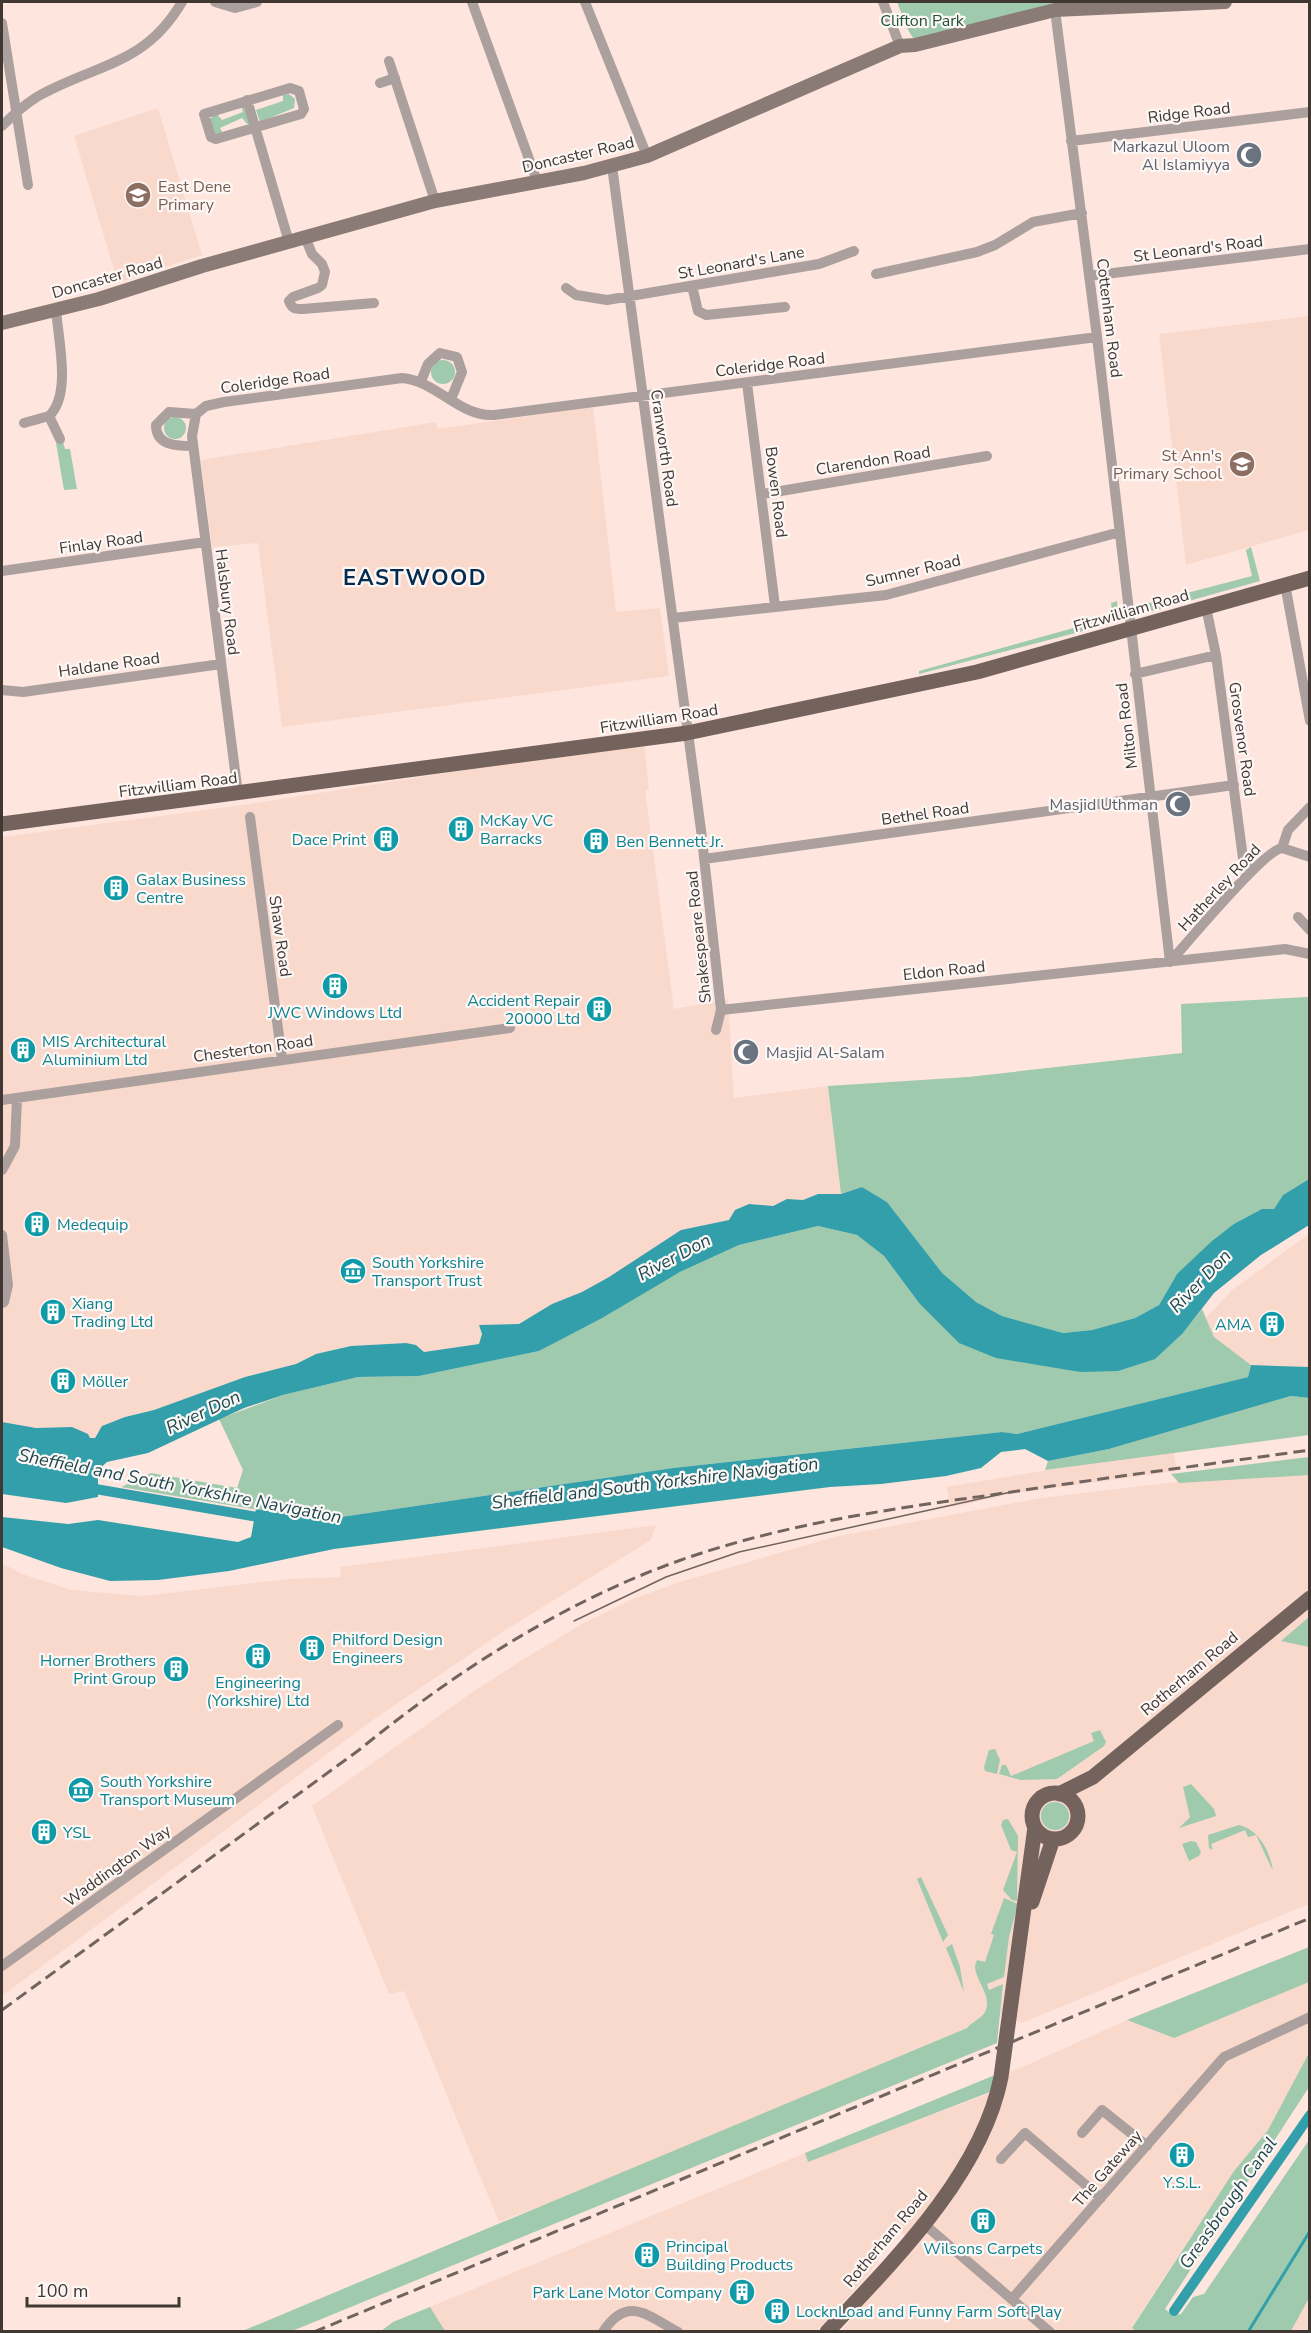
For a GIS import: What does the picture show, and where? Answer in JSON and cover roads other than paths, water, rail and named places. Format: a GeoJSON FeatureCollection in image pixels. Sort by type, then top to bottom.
{"type":"FeatureCollection","features":[{"type":"Feature","properties":{"kind":"main road","name":"Fitzwilliam Road"},"geometry":{"type":"LineString","coordinates":[[2,824],[687,733],[951,678],[1310,578]]}},
{"type":"Feature","properties":{"kind":"main road","name":"Rotherham Road"},"geometry":{"type":"LineString","coordinates":[[828,2331],[924,2224],[966,2163],[994,2105],[1001,2078],[1035,1827],[1032,1814],[1038,1801],[1049,1794],[1059,1794],[1093,1777],[1310,1598]]}},
{"type":"Feature","properties":{"kind":"main road","name":"Rotherham Road"},"geometry":{"type":"LineString","coordinates":[[1016,1957],[1053,1839],[1064,1837],[1074,1829],[1078,1817],[1077,1808],[1093,1777]]}},
{"type":"Feature","properties":{"kind":"main road"},"geometry":{"type":"LineString","coordinates":[[1059,1794],[1066,1796],[1077,1808]]}},
{"type":"Feature","properties":{"kind":"main road"},"geometry":{"type":"LineString","coordinates":[[1035,1827],[1046,1837],[1053,1839]]}},
{"type":"Feature","properties":{"kind":"street"},"geometry":{"type":"LineString","coordinates":[[2,126],[44,93],[128,58],[152,40],[182,2]]}},
{"type":"Feature","properties":{"kind":"street"},"geometry":{"type":"LineString","coordinates":[[215,2],[235,9],[258,2]]}},
{"type":"Feature","properties":{"kind":"street"},"geometry":{"type":"LineString","coordinates":[[472,2],[537,182]]}},
{"type":"Feature","properties":{"kind":"street"},"geometry":{"type":"LineString","coordinates":[[585,2],[646,156]]}},
{"type":"Feature","properties":{"kind":"street"},"geometry":{"type":"LineString","coordinates":[[883,2],[900,46]]}},
{"type":"Feature","properties":{"kind":"street","name":"Doncaster Road"},"geometry":{"type":"LineString","coordinates":[[2,323],[56,310],[202,266],[435,201],[537,182],[612,166],[646,156],[900,46],[915,45],[1055,10],[1225,2]]}},
{"type":"Feature","properties":{"kind":"street","name":"Cottenham Road"},"geometry":{"type":"LineString","coordinates":[[1055,10],[1082,213],[1130,630]]}},
{"type":"Feature","properties":{"kind":"street"},"geometry":{"type":"LineString","coordinates":[[2,23],[28,185]]}},
{"type":"Feature","properties":{"kind":"street"},"geometry":{"type":"LineString","coordinates":[[389,61],[435,201]]}},
{"type":"Feature","properties":{"kind":"street"},"geometry":{"type":"LineString","coordinates":[[380,83],[394,78]]}},
{"type":"Feature","properties":{"kind":"street"},"geometry":{"type":"LineString","coordinates":[[290,88],[299,91],[304,112],[257,128],[213,139],[203,117],[207,112],[290,88]]}},
{"type":"Feature","properties":{"kind":"street"},"geometry":{"type":"LineString","coordinates":[[248,100],[290,242]]}},
{"type":"Feature","properties":{"kind":"street","name":"Ridge Road"},"geometry":{"type":"LineString","coordinates":[[1071,141],[1310,112]]}},
{"type":"Feature","properties":{"kind":"street","name":"Cranworth Road"},"geometry":{"type":"LineString","coordinates":[[612,166],[687,733]]}},
{"type":"Feature","properties":{"kind":"street"},"geometry":{"type":"LineString","coordinates":[[876,274],[977,252],[995,245],[1033,222],[1082,213]]}},
{"type":"Feature","properties":{"kind":"street"},"geometry":{"type":"LineString","coordinates":[[305,237],[312,254],[322,264],[324,279],[318,288],[293,297],[289,301],[291,306],[295,309],[303,309],[374,303]]}},
{"type":"Feature","properties":{"kind":"street","name":"St Leonard's Road"},"geometry":{"type":"LineString","coordinates":[[1089,276],[1310,249]]}},
{"type":"Feature","properties":{"kind":"street","name":"St Leonard's Lane"},"geometry":{"type":"LineString","coordinates":[[566,288],[576,295],[601,300],[819,264],[854,251]]}},
{"type":"Feature","properties":{"kind":"street"},"geometry":{"type":"LineString","coordinates":[[692,286],[698,310],[706,315],[785,307]]}},
{"type":"Feature","properties":{"kind":"street"},"geometry":{"type":"LineString","coordinates":[[24,423],[50,416],[57,406],[62,388],[56,310]]}},
{"type":"Feature","properties":{"kind":"street","name":"Coleridge Road"},"geometry":{"type":"LineString","coordinates":[[193,446],[164,442],[156,431],[156,425],[169,412],[196,414],[207,406],[224,402],[402,378],[421,381],[485,416],[1097,337]]}},
{"type":"Feature","properties":{"kind":"street"},"geometry":{"type":"LineString","coordinates":[[421,381],[428,364],[440,353],[457,357],[462,372],[451,399]]}},
{"type":"Feature","properties":{"kind":"street","name":"Bowen Road"},"geometry":{"type":"LineString","coordinates":[[747,383],[763,494],[775,606]]}},
{"type":"Feature","properties":{"kind":"street","name":"Halsbury Road"},"geometry":{"type":"LineString","coordinates":[[196,414],[193,446],[238,794]]}},
{"type":"Feature","properties":{"kind":"street"},"geometry":{"type":"LineString","coordinates":[[50,416],[60,438]]}},
{"type":"Feature","properties":{"kind":"street","name":"Clarendon Road"},"geometry":{"type":"LineString","coordinates":[[763,494],[987,456]]}},
{"type":"Feature","properties":{"kind":"street","name":"Sumner Road"},"geometry":{"type":"LineString","coordinates":[[673,618],[886,595],[1120,532]]}},
{"type":"Feature","properties":{"kind":"street","name":"Finlay Road"},"geometry":{"type":"LineString","coordinates":[[2,571],[205,542]]}},
{"type":"Feature","properties":{"kind":"street"},"geometry":{"type":"LineString","coordinates":[[1285,584],[1310,721]]}},
{"type":"Feature","properties":{"kind":"street","name":"Grosvenor Road"},"geometry":{"type":"LineString","coordinates":[[1206,607],[1216,654],[1243,858],[1250,873]]}},
{"type":"Feature","properties":{"kind":"street","name":"Milton Road"},"geometry":{"type":"LineString","coordinates":[[1130,630],[1170,962]]}},
{"type":"Feature","properties":{"kind":"street"},"geometry":{"type":"LineString","coordinates":[[1135,674],[1216,654]]}},
{"type":"Feature","properties":{"kind":"street","name":"Haldane Road"},"geometry":{"type":"LineString","coordinates":[[2,690],[23,692],[221,664]]}},
{"type":"Feature","properties":{"kind":"street","name":"Shakespeare Road"},"geometry":{"type":"LineString","coordinates":[[687,733],[721,1010],[716,1030]]}},
{"type":"Feature","properties":{"kind":"street","name":"Bethel Road"},"geometry":{"type":"LineString","coordinates":[[704,859],[1234,785]]}},
{"type":"Feature","properties":{"kind":"street","name":"Hatherley Road"},"geometry":{"type":"LineString","coordinates":[[1170,962],[1250,873],[1274,850],[1282,848],[1288,830],[1310,807]]}},
{"type":"Feature","properties":{"kind":"street","name":"Shaw Road"},"geometry":{"type":"LineString","coordinates":[[250,817],[282,1059]]}},
{"type":"Feature","properties":{"kind":"street"},"geometry":{"type":"LineString","coordinates":[[1282,848],[1310,856]]}},
{"type":"Feature","properties":{"kind":"street"},"geometry":{"type":"LineString","coordinates":[[1298,916],[1310,930]]}},
{"type":"Feature","properties":{"kind":"street","name":"Eldon Road"},"geometry":{"type":"LineString","coordinates":[[721,1010],[1285,949],[1310,954]]}},
{"type":"Feature","properties":{"kind":"street","name":"Chesterton Road"},"geometry":{"type":"LineString","coordinates":[[2,1101],[510,1028]]}},
{"type":"Feature","properties":{"kind":"street"},"geometry":{"type":"LineString","coordinates":[[2,1170],[15,1146],[17,1098]]}},
{"type":"Feature","properties":{"kind":"street"},"geometry":{"type":"LineString","coordinates":[[2,1235],[8,1285],[2,1304]]}},
{"type":"Feature","properties":{"kind":"street","name":"Waddington Way"},"geometry":{"type":"LineString","coordinates":[[2,1966],[338,1725]]}},
{"type":"Feature","properties":{"kind":"street","name":"The Gateway"},"geometry":{"type":"LineString","coordinates":[[1012,2299],[1224,2057],[1310,2017]]}},
{"type":"Feature","properties":{"kind":"street"},"geometry":{"type":"LineString","coordinates":[[1082,2133],[1102,2110],[1147,2146]]}},
{"type":"Feature","properties":{"kind":"street"},"geometry":{"type":"LineString","coordinates":[[1001,2159],[1025,2133],[1101,2198]]}},
{"type":"Feature","properties":{"kind":"street"},"geometry":{"type":"LineString","coordinates":[[924,2224],[1050,2331]]}},
{"type":"Feature","properties":{"kind":"street"},"geometry":{"type":"LineString","coordinates":[[603,2331],[615,2314],[626,2310],[645,2314],[678,2331]]}},
{"type":"Feature","properties":{"kind":"water","name":"River Don"},"geometry":{"type":"Polygon","coordinates":[[[1309,1179],[1309,1225],[1261,1255],[1214,1293],[1183,1333],[1155,1359],[1118,1371],[1080,1372],[996,1358],[959,1343],[919,1303],[884,1256],[857,1235],[818,1226],[739,1245],[680,1272],[602,1318],[539,1351],[419,1376],[358,1377],[283,1395],[244,1408],[148,1453],[107,1462],[98,1470],[98,1497],[66,1503],[2,1494],[2,1422],[36,1428],[72,1427],[88,1434],[90,1438],[95,1438],[102,1426],[125,1417],[154,1410],[245,1377],[296,1364],[316,1354],[351,1346],[406,1343],[416,1345],[424,1352],[479,1344],[482,1334],[479,1325],[519,1324],[552,1304],[582,1292],[609,1277],[681,1230],[729,1220],[735,1210],[749,1204],[773,1206],[787,1199],[803,1200],[818,1194],[841,1194],[862,1187],[887,1202],[942,1273],[976,1302],[1002,1316],[1063,1333],[1092,1330],[1135,1318],[1159,1305],[1177,1274],[1212,1241],[1234,1224],[1262,1209],[1274,1209],[1283,1195],[1309,1179]]]}},
{"type":"Feature","properties":{"kind":"water"},"geometry":{"type":"Polygon","coordinates":[[[1251,1365],[1309,1367],[1309,1398],[1291,1396],[1109,1449],[1048,1461],[1025,1449],[1001,1452],[981,1468],[946,1476],[881,1484],[830,1487],[334,1549],[229,1571],[158,1580],[110,1581],[61,1568],[2,1547],[2,1517],[68,1524],[98,1520],[238,1542],[251,1537],[256,1509],[313,1519],[341,1517],[673,1468],[1002,1432],[1017,1434],[1248,1377],[1251,1365]]]}},
{"type":"Feature","properties":{"kind":"waterway","name":"Sheffield and South Yorkshire Navigation"},"geometry":{"type":"LineString","coordinates":[[84,1487],[269,1519]]}},
{"type":"Feature","properties":{"kind":"waterway","name":"Greasbrough Canal"},"geometry":{"type":"LineString","coordinates":[[1174,2311],[1310,2115]]}},
{"type":"Feature","properties":{"kind":"waterway"},"geometry":{"type":"LineString","coordinates":[[1248,2332],[1310,2231]]}},
{"type":"Feature","properties":{"kind":"tram line"},"geometry":{"type":"LineString","coordinates":[[574,1621],[666,1577],[739,1552],[1011,1492]]}},
{"type":"Feature","properties":{"kind":"railway"},"geometry":{"type":"LineString","coordinates":[[2,2010],[455,1678],[558,1615],[630,1580],[718,1548],[853,1516],[1310,1450]]}},
{"type":"Feature","properties":{"kind":"railway"},"geometry":{"type":"LineString","coordinates":[[314,2332],[1310,1918]]}},
{"type":"Feature","properties":{"kind":"place","name":"Markazul Uloom Al Islamiyya"},"geometry":{"type":"Point","coordinates":[1249,155]}},
{"type":"Feature","properties":{"kind":"place","name":"East Dene Primary"},"geometry":{"type":"Point","coordinates":[138,195]}},
{"type":"Feature","properties":{"kind":"place","name":"St Ann's Primary School"},"geometry":{"type":"Point","coordinates":[1242,464]}},
{"type":"Feature","properties":{"kind":"place","name":"Masjid Uthman"},"geometry":{"type":"Point","coordinates":[1178,804]}},
{"type":"Feature","properties":{"kind":"place","name":"McKay VC Barracks"},"geometry":{"type":"Point","coordinates":[461,829]}},
{"type":"Feature","properties":{"kind":"place","name":"Dace Print"},"geometry":{"type":"Point","coordinates":[386,839]}},
{"type":"Feature","properties":{"kind":"place","name":"Ben Bennett Jr."},"geometry":{"type":"Point","coordinates":[596,841]}},
{"type":"Feature","properties":{"kind":"place","name":"Galax Business Centre"},"geometry":{"type":"Point","coordinates":[116,888]}},
{"type":"Feature","properties":{"kind":"place","name":"JWC Windows Ltd"},"geometry":{"type":"Point","coordinates":[335,986]}},
{"type":"Feature","properties":{"kind":"place","name":"Accident Repair 20000 Ltd"},"geometry":{"type":"Point","coordinates":[599,1009]}},
{"type":"Feature","properties":{"kind":"place","name":"MIS Architectural Aluminium Ltd"},"geometry":{"type":"Point","coordinates":[23,1050]}},
{"type":"Feature","properties":{"kind":"place","name":"Masjid Al-Salam"},"geometry":{"type":"Point","coordinates":[746,1052]}},
{"type":"Feature","properties":{"kind":"place","name":"Medequip"},"geometry":{"type":"Point","coordinates":[37,1224]}},
{"type":"Feature","properties":{"kind":"place","name":"South Yorkshire Transport Trust"},"geometry":{"type":"Point","coordinates":[353,1271]}},
{"type":"Feature","properties":{"kind":"place","name":"Xiang Trading Ltd"},"geometry":{"type":"Point","coordinates":[53,1312]}},
{"type":"Feature","properties":{"kind":"place","name":"AMA"},"geometry":{"type":"Point","coordinates":[1272,1324]}},
{"type":"Feature","properties":{"kind":"place","name":"Möller"},"geometry":{"type":"Point","coordinates":[63,1381]}},
{"type":"Feature","properties":{"kind":"place","name":"Philford Design Engineers"},"geometry":{"type":"Point","coordinates":[312,1648]}},
{"type":"Feature","properties":{"kind":"place","name":"Engineering (Yorkshire) Ltd"},"geometry":{"type":"Point","coordinates":[258,1656]}},
{"type":"Feature","properties":{"kind":"place","name":"Horner Brothers Print Group"},"geometry":{"type":"Point","coordinates":[176,1669]}},
{"type":"Feature","properties":{"kind":"place","name":"South Yorkshire Transport Museum"},"geometry":{"type":"Point","coordinates":[81,1790]}},
{"type":"Feature","properties":{"kind":"place","name":"YSL"},"geometry":{"type":"Point","coordinates":[44,1832]}},
{"type":"Feature","properties":{"kind":"place","name":"Y.S.L."},"geometry":{"type":"Point","coordinates":[1182,2155]}},
{"type":"Feature","properties":{"kind":"place","name":"Wilsons Carpets"},"geometry":{"type":"Point","coordinates":[983,2221]}},
{"type":"Feature","properties":{"kind":"place","name":"Principal Building Products"},"geometry":{"type":"Point","coordinates":[647,2255]}},
{"type":"Feature","properties":{"kind":"place","name":"Park Lane Motor Company"},"geometry":{"type":"Point","coordinates":[742,2292]}},
{"type":"Feature","properties":{"kind":"place","name":"LocknLoad and Funny Farm Soft Play"},"geometry":{"type":"Point","coordinates":[777,2311]}},
{"type":"Feature","properties":{"kind":"district","name":"EASTWOOD"},"geometry":{"type":"Point","coordinates":[415,577]}},
{"type":"Feature","properties":{"kind":"park label","name":"Clifton Park"},"geometry":{"type":"Point","coordinates":[922,20]}}]}
